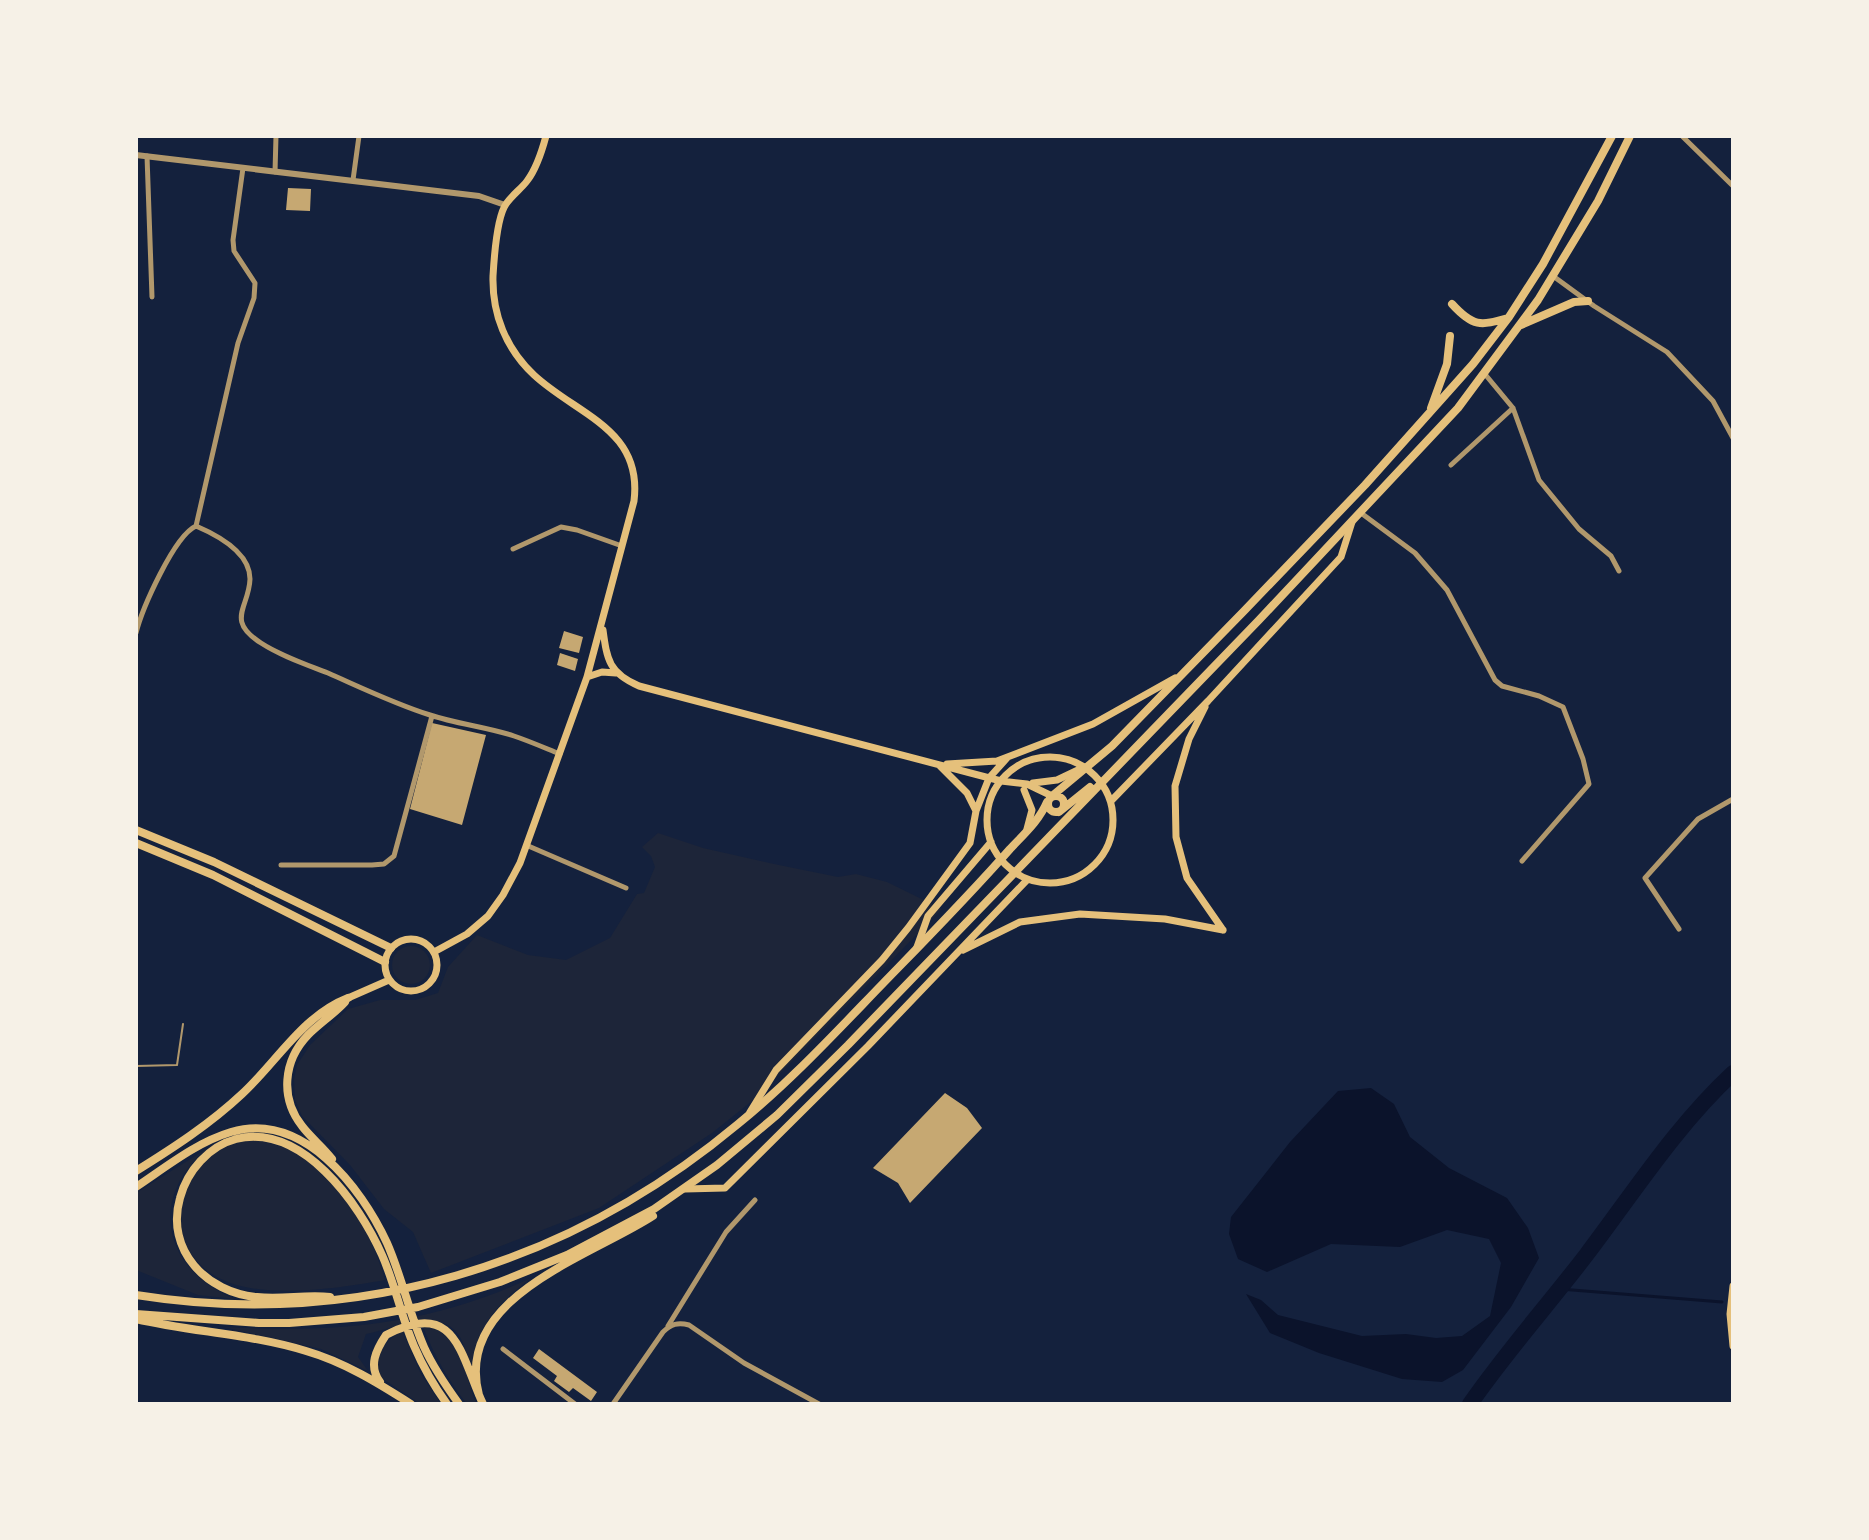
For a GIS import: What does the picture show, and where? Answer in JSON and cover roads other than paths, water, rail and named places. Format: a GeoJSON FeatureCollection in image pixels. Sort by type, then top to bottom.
{"type":"FeatureCollection","features":[{"type":"Feature","properties":{"kind":"main road"},"geometry":{"type":"LineString","coordinates":[[434,952],[467,934],[488,916],[512,879],[587,677],[623,547],[636,483],[622,444],[602,424],[535,375],[506,339],[496,312],[493,273],[505,205],[528,180],[546,136]]}},
{"type":"Feature","properties":{"kind":"main road"},"geometry":{"type":"LineString","coordinates":[[136,1295],[234,1306],[287,1305],[398,1290],[500,1262],[576,1231],[656,1184],[748,1116],[813,1056],[917,949],[1025,834],[1050,799],[1112,746],[1184,673],[1429,414],[1509,317],[1567,223],[1612,136]]}},
{"type":"Feature","properties":{"kind":"main road"},"geometry":{"type":"LineString","coordinates":[[481,1400],[476,1379],[479,1350],[492,1322],[509,1302],[553,1272],[645,1221],[777,1115],[1102,783],[1458,408],[1553,275],[1598,201],[1630,136]]}},
{"type":"Feature","properties":{"kind":"main road"},"geometry":{"type":"LineString","coordinates":[[1520,325],[1574,302],[1588,301]]}},
{"type":"Feature","properties":{"kind":"main road"},"geometry":{"type":"LineString","coordinates":[[1452,304],[1467,319],[1476,323],[1490,324],[1509,317]]}},
{"type":"Feature","properties":{"kind":"main road"},"geometry":{"type":"LineString","coordinates":[[1429,414],[1447,364],[1450,336]]}},
{"type":"Feature","properties":{"kind":"main road"},"geometry":{"type":"LineString","coordinates":[[1111,801],[1341,557],[1352,522]]}},
{"type":"Feature","properties":{"kind":"main road"},"geometry":{"type":"LineString","coordinates":[[602,628],[607,659],[616,673],[632,683],[1025,787],[1050,799],[1063,799],[1062,810]]}},
{"type":"Feature","properties":{"kind":"main road"},"geometry":{"type":"LineString","coordinates":[[587,677],[602,672],[616,673]]}},
{"type":"Feature","properties":{"kind":"main road"},"geometry":{"type":"LineString","coordinates":[[938,764],[997,761],[1093,724],[1184,673]]}},
{"type":"Feature","properties":{"kind":"main road"},"geometry":{"type":"LineString","coordinates":[[1013,872],[1062,810],[1084,793],[1195,686]]}},
{"type":"Feature","properties":{"kind":"main road"},"geometry":{"type":"LineString","coordinates":[[957,952],[1020,922],[1080,914],[1165,919],[1223,930],[1187,878],[1176,837],[1175,786],[1189,739],[1208,701]]}},
{"type":"Feature","properties":{"kind":"main road"},"geometry":{"type":"LineString","coordinates":[[1025,787],[1064,778],[1112,746]]}},
{"type":"Feature","properties":{"kind":"main road"},"geometry":{"type":"LineString","coordinates":[[748,1116],[776,1070],[882,960],[970,843],[976,811],[989,778],[1009,756]]}},
{"type":"Feature","properties":{"kind":"main road"},"geometry":{"type":"LineString","coordinates":[[1049,756],[1069,759],[1087,768],[1102,783],[1111,801],[1114,821],[1110,841],[1100,859],[1085,873],[1067,882],[1047,884],[1027,880],[1013,872],[1001,860],[987,831],[987,809],[994,789],[1004,782],[1008,772],[1027,761],[1049,756]]}},
{"type":"Feature","properties":{"kind":"main road"},"geometry":{"type":"LineString","coordinates":[[938,764],[967,793],[976,811]]}},
{"type":"Feature","properties":{"kind":"main road"},"geometry":{"type":"LineString","coordinates":[[1025,787],[1032,810],[1025,834]]}},
{"type":"Feature","properties":{"kind":"main road"},"geometry":{"type":"LineString","coordinates":[[1050,799],[1051,812],[1062,810]]}},
{"type":"Feature","properties":{"kind":"main road"},"geometry":{"type":"LineString","coordinates":[[136,830],[214,862],[391,948]]}},
{"type":"Feature","properties":{"kind":"main road"},"geometry":{"type":"LineString","coordinates":[[917,949],[928,916],[991,842]]}},
{"type":"Feature","properties":{"kind":"main road"},"geometry":{"type":"LineString","coordinates":[[136,843],[213,875],[385,962]]}},
{"type":"Feature","properties":{"kind":"main road"},"geometry":{"type":"LineString","coordinates":[[685,1189],[725,1188],[868,1046],[1027,880]]}},
{"type":"Feature","properties":{"kind":"main road"},"geometry":{"type":"LineString","coordinates":[[414,939],[429,945],[434,952],[437,959],[435,975],[425,987],[402,990],[389,980],[385,962],[391,948],[398,942],[414,939]]}},
{"type":"Feature","properties":{"kind":"main road"},"geometry":{"type":"LineString","coordinates":[[136,1171],[203,1127],[242,1094],[310,1022],[336,1003],[389,980]]}},
{"type":"Feature","properties":{"kind":"main road"},"geometry":{"type":"LineString","coordinates":[[348,998],[299,1045],[287,1076],[290,1105],[372,1216],[426,1372],[447,1404]]}},
{"type":"Feature","properties":{"kind":"main road"},"geometry":{"type":"LineString","coordinates":[[136,1187],[205,1143],[242,1129],[290,1135],[323,1156],[341,1174]]}},
{"type":"Feature","properties":{"kind":"main road"},"geometry":{"type":"LineString","coordinates":[[342,1299],[247,1296],[217,1286],[199,1273],[182,1248],[177,1220],[182,1192],[197,1164],[217,1148],[239,1139],[268,1138],[288,1145],[317,1165],[343,1191],[390,1264]]}},
{"type":"Feature","properties":{"kind":"main road"},"geometry":{"type":"LineString","coordinates":[[136,1316],[259,1323],[347,1319],[405,1310],[500,1282],[553,1261],[671,1199]]}},
{"type":"Feature","properties":{"kind":"main road"},"geometry":{"type":"LineString","coordinates":[[1733,1286],[1730,1314],[1733,1346]]}},
{"type":"Feature","properties":{"kind":"main road"},"geometry":{"type":"LineString","coordinates":[[136,1316],[296,1348],[345,1366],[411,1404]]}},
{"type":"Feature","properties":{"kind":"main road"},"geometry":{"type":"LineString","coordinates":[[387,1389],[375,1376],[373,1368],[384,1338],[393,1332],[432,1324],[446,1329],[455,1337],[481,1400]]}},
{"type":"Feature","properties":{"kind":"main road"},"geometry":{"type":"LineString","coordinates":[[413,1332],[459,1404]]}},
{"type":"Feature","properties":{"kind":"street"},"geometry":{"type":"LineString","coordinates":[[275,172],[276,136]]}},
{"type":"Feature","properties":{"kind":"street"},"geometry":{"type":"LineString","coordinates":[[353,180],[359,136]]}},
{"type":"Feature","properties":{"kind":"street"},"geometry":{"type":"LineString","coordinates":[[1682,136],[1733,186]]}},
{"type":"Feature","properties":{"kind":"street"},"geometry":{"type":"LineString","coordinates":[[136,155],[479,196],[505,205]]}},
{"type":"Feature","properties":{"kind":"street"},"geometry":{"type":"LineString","coordinates":[[147,156],[152,297]]}},
{"type":"Feature","properties":{"kind":"street"},"geometry":{"type":"LineString","coordinates":[[196,526],[238,343],[255,290],[253,278],[234,251],[243,168]]}},
{"type":"Feature","properties":{"kind":"street"},"geometry":{"type":"LineString","coordinates":[[1553,275],[1667,352],[1713,401],[1733,438]]}},
{"type":"Feature","properties":{"kind":"street"},"geometry":{"type":"LineString","coordinates":[[1484,373],[1513,408],[1539,480],[1579,529],[1611,556],[1619,571]]}},
{"type":"Feature","properties":{"kind":"street"},"geometry":{"type":"LineString","coordinates":[[1451,465],[1513,408]]}},
{"type":"Feature","properties":{"kind":"street"},"geometry":{"type":"LineString","coordinates":[[1361,513],[1415,553],[1447,590],[1495,680],[1502,686],[1552,700],[1567,713],[1589,784],[1522,861]]}},
{"type":"Feature","properties":{"kind":"street"},"geometry":{"type":"LineString","coordinates":[[136,633],[146,602],[165,567],[188,529],[196,526],[223,540],[243,558],[248,567],[250,581],[241,609],[241,622],[246,632],[290,658],[432,716],[515,736],[560,754]]}},
{"type":"Feature","properties":{"kind":"street"},"geometry":{"type":"LineString","coordinates":[[513,549],[561,527],[623,547]]}},
{"type":"Feature","properties":{"kind":"street"},"geometry":{"type":"LineString","coordinates":[[281,865],[372,865],[384,864],[394,856],[432,716]]}},
{"type":"Feature","properties":{"kind":"street"},"geometry":{"type":"LineString","coordinates":[[1679,929],[1645,878],[1698,819],[1733,799]]}},
{"type":"Feature","properties":{"kind":"street"},"geometry":{"type":"LineString","coordinates":[[526,845],[626,888]]}},
{"type":"Feature","properties":{"kind":"street"},"geometry":{"type":"LineString","coordinates":[[613,1404],[668,1327],[726,1232],[755,1200]]}},
{"type":"Feature","properties":{"kind":"street"},"geometry":{"type":"LineString","coordinates":[[668,1327],[679,1323],[689,1325],[754,1369],[819,1404]]}},
{"type":"Feature","properties":{"kind":"street"},"geometry":{"type":"LineString","coordinates":[[503,1349],[575,1404]]}},
{"type":"Feature","properties":{"kind":"lane"},"geometry":{"type":"LineString","coordinates":[[136,1066],[177,1065],[183,1024]]}},
{"type":"Feature","properties":{"kind":"waterway"},"geometry":{"type":"LineString","coordinates":[[1470,1404],[1674,1137],[1733,1073]]}},
{"type":"Feature","properties":{"kind":"waterway"},"geometry":{"type":"LineString","coordinates":[[1560,1289],[1722,1302]]}}]}
